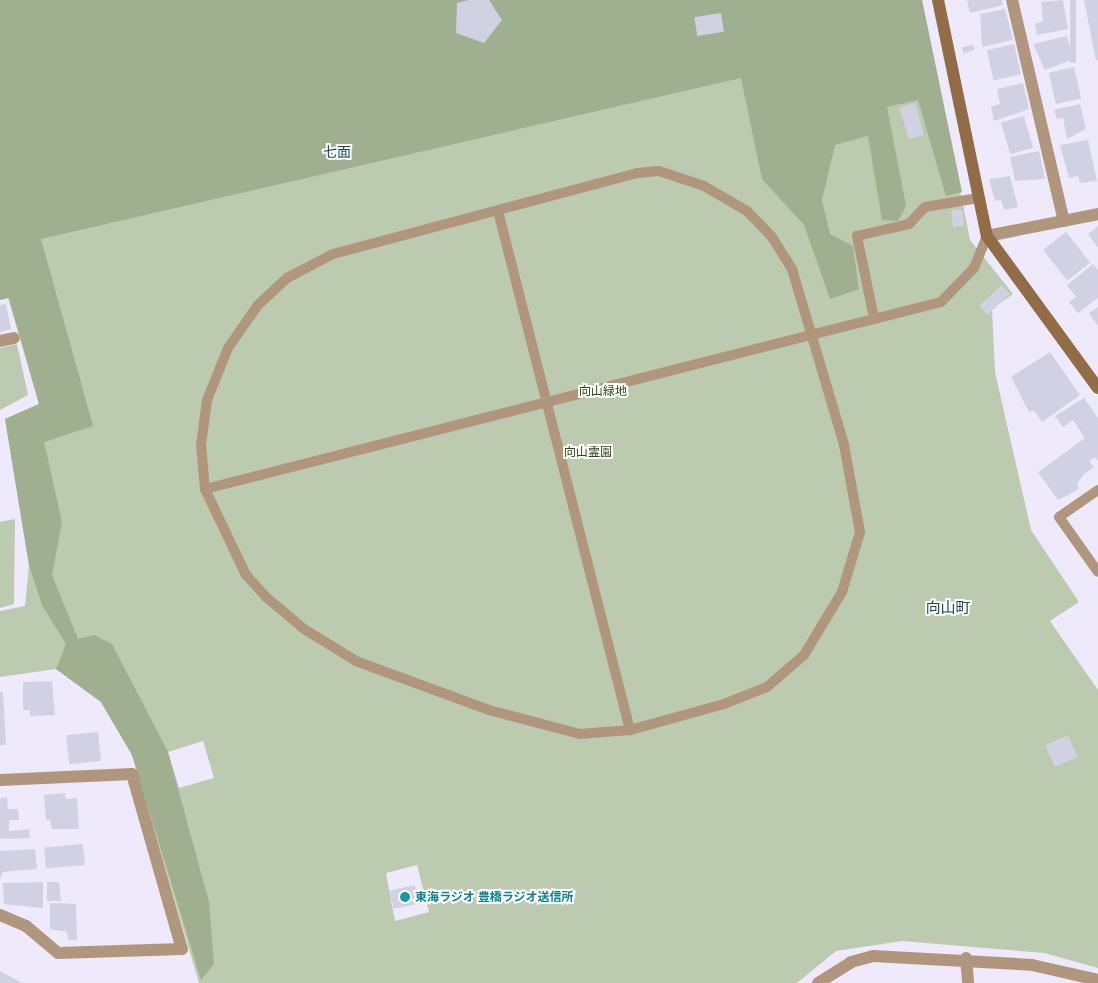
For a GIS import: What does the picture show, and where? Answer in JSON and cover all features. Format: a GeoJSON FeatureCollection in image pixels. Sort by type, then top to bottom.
{"type":"FeatureCollection","features":[{"type":"Feature","properties":{"kind":"street"},"geometry":{"type":"LineString","coordinates":[[938,0],[987,236],[1098,388]]}},
{"type":"Feature","properties":{"kind":"street"},"geometry":{"type":"LineString","coordinates":[[1012,0],[1064,221]]}},
{"type":"Feature","properties":{"kind":"street"},"geometry":{"type":"LineString","coordinates":[[987,236],[1098,214]]}},
{"type":"Feature","properties":{"kind":"street"},"geometry":{"type":"LineString","coordinates":[[0,341],[14,338]]}},
{"type":"Feature","properties":{"kind":"street"},"geometry":{"type":"LineString","coordinates":[[0,780],[132,774],[182,949],[58,953],[26,926],[0,916]]}},
{"type":"Feature","properties":{"kind":"street"},"geometry":{"type":"LineString","coordinates":[[818,983],[851,962],[873,956],[966,958],[1032,965],[1098,980]]}},
{"type":"Feature","properties":{"kind":"street"},"geometry":{"type":"LineString","coordinates":[[966,958],[968,983]]}},
{"type":"Feature","properties":{"kind":"lane"},"geometry":{"type":"LineString","coordinates":[[638,173],[682,176],[747,211],[772,237],[792,269],[844,445],[860,532],[842,592],[804,656],[768,687],[630,730],[580,734],[539,724],[356,661],[304,629],[246,576],[205,489],[201,445],[207,400],[228,348],[258,304],[287,278],[333,254],[498,211],[638,173]]}},
{"type":"Feature","properties":{"kind":"lane"},"geometry":{"type":"LineString","coordinates":[[874,318],[857,236],[909,224],[925,207],[978,198]]}},
{"type":"Feature","properties":{"kind":"lane"},"geometry":{"type":"LineString","coordinates":[[498,211],[630,730]]}},
{"type":"Feature","properties":{"kind":"lane"},"geometry":{"type":"LineString","coordinates":[[205,489],[941,302],[974,268],[987,236]]}},
{"type":"Feature","properties":{"kind":"lane"},"geometry":{"type":"LineString","coordinates":[[1098,490],[1059,516],[1098,572]]}},
{"type":"Feature","properties":{"kind":"green space","name":"向山緑地"},"geometry":{"type":"Polygon","coordinates":[[[0,0],[922,0],[970,240],[1013,294],[992,309],[995,372],[1031,530],[1079,602],[1050,621],[1098,690],[1098,968],[1044,953],[902,941],[836,951],[797,983],[199,983],[132,755],[101,702],[56,669],[0,677],[0,611],[25,606],[29,565],[5,419],[39,404],[8,298],[41,239],[0,0]],[[203,741],[168,752],[179,788],[214,778],[203,741]],[[417,865],[386,873],[395,921],[429,912],[417,865]]]}},
{"type":"Feature","properties":{"kind":"green space"},"geometry":{"type":"Polygon","coordinates":[[[0,0],[922,0],[962,192],[946,196],[918,100],[887,107],[906,206],[898,221],[882,220],[868,136],[835,145],[822,200],[830,234],[853,246],[859,289],[830,299],[804,225],[762,179],[741,78],[41,239],[93,426],[44,442],[62,522],[52,575],[78,639],[94,635],[112,644],[168,752],[209,902],[214,964],[201,980],[132,755],[101,702],[56,669],[66,644],[42,605],[29,565],[5,419],[39,404],[9,298],[0,300],[0,0]]]}},
{"type":"Feature","properties":{"kind":"green space"},"geometry":{"type":"Polygon","coordinates":[[[17,344],[28,395],[0,410],[0,348],[17,344]]]}},
{"type":"Feature","properties":{"kind":"green space"},"geometry":{"type":"Polygon","coordinates":[[[15,519],[14,604],[0,608],[0,522],[15,519]]]}},
{"type":"Feature","properties":{"kind":"building"},"geometry":{"type":"Polygon","coordinates":[[[468,0],[489,0],[502,20],[484,43],[456,33],[457,3],[468,0]]]}},
{"type":"Feature","properties":{"kind":"building"},"geometry":{"type":"Polygon","coordinates":[[[967,0],[1002,0],[1003,5],[970,13],[967,0]]]}},
{"type":"Feature","properties":{"kind":"building"},"geometry":{"type":"Polygon","coordinates":[[[1063,0],[1068,29],[1037,35],[1035,24],[1043,21],[1041,2],[1063,0]]]}},
{"type":"Feature","properties":{"kind":"building"},"geometry":{"type":"Polygon","coordinates":[[[1070,0],[1076,0],[1076,63],[1070,63],[1070,0]]]}},
{"type":"Feature","properties":{"kind":"building"},"geometry":{"type":"Polygon","coordinates":[[[1084,0],[1098,0],[1098,60],[1096,61],[1084,0]]]}},
{"type":"Feature","properties":{"kind":"building"},"geometry":{"type":"Polygon","coordinates":[[[1005,9],[1013,40],[982,47],[980,14],[1005,9]]]}},
{"type":"Feature","properties":{"kind":"building"},"geometry":{"type":"Polygon","coordinates":[[[721,13],[724,32],[697,36],[694,17],[721,13]]]}},
{"type":"Feature","properties":{"kind":"building"},"geometry":{"type":"Polygon","coordinates":[[[1067,36],[1073,59],[1045,70],[1033,44],[1067,36]]]}},
{"type":"Feature","properties":{"kind":"building"},"geometry":{"type":"Polygon","coordinates":[[[973,44],[975,50],[963,53],[962,48],[973,44]]]}},
{"type":"Feature","properties":{"kind":"building"},"geometry":{"type":"Polygon","coordinates":[[[1014,44],[1021,74],[994,81],[987,50],[1014,44]]]}},
{"type":"Feature","properties":{"kind":"building"},"geometry":{"type":"Polygon","coordinates":[[[1074,67],[1081,98],[1056,104],[1049,73],[1074,67]]]}},
{"type":"Feature","properties":{"kind":"building"},"geometry":{"type":"Polygon","coordinates":[[[1023,83],[1029,109],[994,121],[991,107],[1000,104],[997,89],[1023,83]]]}},
{"type":"Feature","properties":{"kind":"building"},"geometry":{"type":"Polygon","coordinates":[[[915,103],[924,135],[909,139],[900,107],[915,103]]]}},
{"type":"Feature","properties":{"kind":"building"},"geometry":{"type":"Polygon","coordinates":[[[1080,104],[1086,129],[1067,139],[1063,118],[1057,119],[1054,110],[1080,104]]]}},
{"type":"Feature","properties":{"kind":"building"},"geometry":{"type":"Polygon","coordinates":[[[1024,116],[1033,148],[1010,154],[1001,123],[1024,116]]]}},
{"type":"Feature","properties":{"kind":"building"},"geometry":{"type":"Polygon","coordinates":[[[1088,140],[1097,181],[1080,183],[1078,176],[1069,178],[1060,145],[1088,140]]]}},
{"type":"Feature","properties":{"kind":"building"},"geometry":{"type":"Polygon","coordinates":[[[1039,151],[1045,179],[1015,181],[1010,157],[1039,151]]]}},
{"type":"Feature","properties":{"kind":"building"},"geometry":{"type":"Polygon","coordinates":[[[1010,176],[1018,207],[1004,210],[1001,200],[995,201],[989,179],[1010,176]]]}},
{"type":"Feature","properties":{"kind":"building"},"geometry":{"type":"Polygon","coordinates":[[[962,209],[964,226],[953,227],[951,210],[962,209]]]}},
{"type":"Feature","properties":{"kind":"building"},"geometry":{"type":"Polygon","coordinates":[[[1098,226],[1098,248],[1088,234],[1098,226]]]}},
{"type":"Feature","properties":{"kind":"building"},"geometry":{"type":"Polygon","coordinates":[[[1066,232],[1090,263],[1067,281],[1043,250],[1066,232]]]}},
{"type":"Feature","properties":{"kind":"building"},"geometry":{"type":"Polygon","coordinates":[[[1093,264],[1098,270],[1098,298],[1078,313],[1069,302],[1076,297],[1067,285],[1093,264]]]}},
{"type":"Feature","properties":{"kind":"building"},"geometry":{"type":"Polygon","coordinates":[[[1002,285],[1010,294],[987,315],[979,306],[1002,285]]]}},
{"type":"Feature","properties":{"kind":"building"},"geometry":{"type":"Polygon","coordinates":[[[6,304],[11,329],[0,332],[0,305],[6,304]]]}},
{"type":"Feature","properties":{"kind":"building"},"geometry":{"type":"Polygon","coordinates":[[[1098,307],[1098,326],[1089,313],[1098,307]]]}},
{"type":"Feature","properties":{"kind":"building"},"geometry":{"type":"Polygon","coordinates":[[[1050,352],[1080,395],[1042,422],[1034,410],[1029,412],[1011,377],[1050,352]]]}},
{"type":"Feature","properties":{"kind":"building"},"geometry":{"type":"Polygon","coordinates":[[[1084,398],[1098,418],[1098,461],[1095,457],[1089,461],[1094,467],[1084,474],[1077,484],[1079,489],[1058,500],[1038,472],[1085,438],[1073,420],[1063,427],[1055,416],[1084,398]]]}},
{"type":"Feature","properties":{"kind":"building"},"geometry":{"type":"Polygon","coordinates":[[[52,681],[55,715],[30,716],[30,710],[23,710],[23,682],[52,681]]]}},
{"type":"Feature","properties":{"kind":"building"},"geometry":{"type":"Polygon","coordinates":[[[0,692],[3,692],[6,745],[0,745],[0,692]]]}},
{"type":"Feature","properties":{"kind":"building"},"geometry":{"type":"Polygon","coordinates":[[[98,732],[101,761],[69,764],[66,735],[98,732]]]}},
{"type":"Feature","properties":{"kind":"building"},"geometry":{"type":"Polygon","coordinates":[[[1068,735],[1078,757],[1055,767],[1045,745],[1068,735]]]}},
{"type":"Feature","properties":{"kind":"building"},"geometry":{"type":"Polygon","coordinates":[[[65,793],[66,799],[77,798],[79,829],[52,829],[50,820],[46,820],[44,795],[65,793]]]}},
{"type":"Feature","properties":{"kind":"building"},"geometry":{"type":"Polygon","coordinates":[[[7,797],[8,809],[18,809],[19,820],[9,820],[9,831],[29,829],[30,838],[0,839],[0,798],[7,797]]]}},
{"type":"Feature","properties":{"kind":"building"},"geometry":{"type":"Polygon","coordinates":[[[83,844],[85,865],[46,868],[44,847],[83,844]]]}},
{"type":"Feature","properties":{"kind":"building"},"geometry":{"type":"Polygon","coordinates":[[[35,849],[37,869],[3,872],[0,879],[0,851],[35,849]]]}},
{"type":"Feature","properties":{"kind":"building"},"geometry":{"type":"Polygon","coordinates":[[[43,882],[43,908],[4,904],[3,883],[43,882]]]}},
{"type":"Feature","properties":{"kind":"building"},"geometry":{"type":"Polygon","coordinates":[[[47,882],[59,882],[61,901],[47,901],[47,882]]]}},
{"type":"Feature","properties":{"kind":"building","name":"東海ラジオ 豊橋ラジオ送信所"},"geometry":{"type":"Polygon","coordinates":[[[415,885],[419,904],[394,909],[390,890],[415,885]]]}},
{"type":"Feature","properties":{"kind":"building"},"geometry":{"type":"Polygon","coordinates":[[[50,903],[76,904],[77,940],[68,940],[67,932],[50,929],[50,903]]]}},
{"type":"Feature","properties":{"kind":"building"},"geometry":{"type":"Polygon","coordinates":[[[0,971],[22,983],[0,983],[0,971]]]}},
{"type":"Feature","properties":{"kind":"place","name":"東海ラジオ 豊橋ラジオ送信所"},"geometry":{"type":"Point","coordinates":[405,897]}},
{"type":"Feature","properties":{"kind":"district","name":"七面"},"geometry":{"type":"Point","coordinates":[337,152]}},
{"type":"Feature","properties":{"kind":"district","name":"向山町"},"geometry":{"type":"Point","coordinates":[948,608]}},
{"type":"Feature","properties":{"kind":"park label","name":"向山霊園"},"geometry":{"type":"Point","coordinates":[588,452]}}]}
